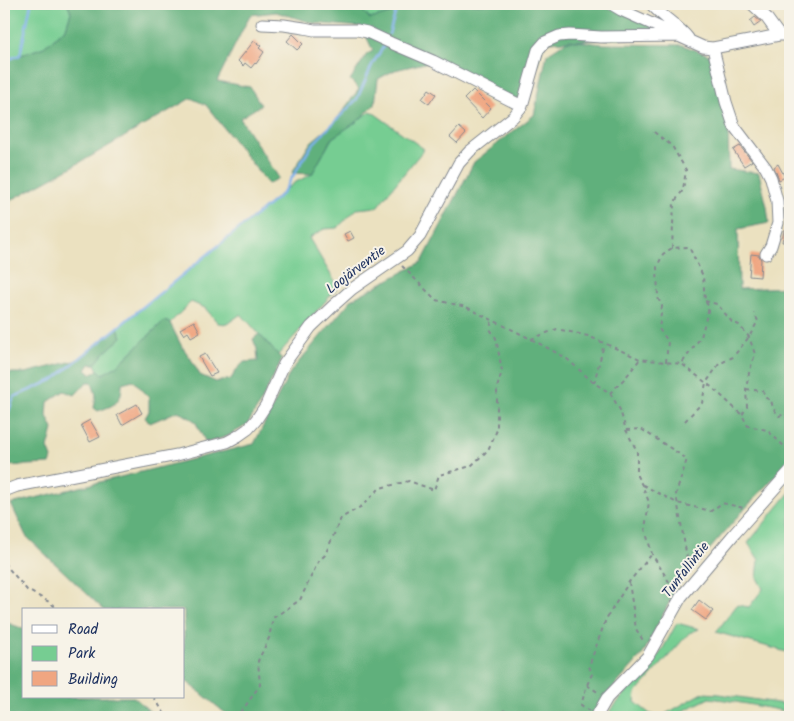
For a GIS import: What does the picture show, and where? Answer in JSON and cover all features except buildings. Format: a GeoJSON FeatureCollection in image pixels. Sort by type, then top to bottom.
{"type":"FeatureCollection","features":[{"type":"Feature","properties":{"kind":"street"},"geometry":{"type":"LineString","coordinates":[[611,4],[703,47],[714,48],[784,35]]}},
{"type":"Feature","properties":{"kind":"street"},"geometry":{"type":"LineString","coordinates":[[651,4],[682,30],[691,42]]}},
{"type":"Feature","properties":{"kind":"street"},"geometry":{"type":"LineString","coordinates":[[752,4],[784,35]]}},
{"type":"Feature","properties":{"kind":"street"},"geometry":{"type":"LineString","coordinates":[[262,24],[284,25],[314,30],[357,30],[367,32],[433,61],[522,106]]}},
{"type":"Feature","properties":{"kind":"street","name":"Loojärventie"},"geometry":{"type":"LineString","coordinates":[[4,491],[17,486],[177,455],[227,442],[238,436],[248,429],[266,405],[284,364],[311,327],[352,289],[406,251],[420,236],[459,163],[470,151],[513,117],[522,106],[538,50],[545,42],[558,36],[570,35],[601,37],[678,36]]}},
{"type":"Feature","properties":{"kind":"street"},"geometry":{"type":"LineString","coordinates":[[714,48],[726,102],[734,126],[766,168],[771,178],[777,201],[778,224],[771,246],[766,254]]}},
{"type":"Feature","properties":{"kind":"street","name":"Tunfallintie"},"geometry":{"type":"LineString","coordinates":[[597,716],[607,698],[648,656],[681,597],[749,516],[790,471]]}},
{"type":"Feature","properties":{"kind":"path"},"geometry":{"type":"LineString","coordinates":[[654,132],[672,146],[686,170],[683,190],[674,203],[672,248]]}},
{"type":"Feature","properties":{"kind":"path"},"geometry":{"type":"LineString","coordinates":[[666,362],[668,341],[659,329],[662,306],[658,298],[657,268],[663,254],[672,248],[689,247],[703,276],[705,301],[709,307],[701,337],[682,364]]}},
{"type":"Feature","properties":{"kind":"path"},"geometry":{"type":"LineString","coordinates":[[395,260],[436,300],[466,307],[566,358],[594,383],[610,393],[620,410],[626,430],[637,451],[637,476],[649,502],[645,529],[652,554],[671,585],[681,597]]}},
{"type":"Feature","properties":{"kind":"path"},"geometry":{"type":"LineString","coordinates":[[705,301],[717,304],[732,322],[750,337],[755,354],[746,389],[747,407],[742,415]]}},
{"type":"Feature","properties":{"kind":"path"},"geometry":{"type":"LineString","coordinates":[[685,421],[702,403],[706,383],[719,364],[733,357],[750,337],[758,321],[754,313]]}},
{"type":"Feature","properties":{"kind":"path"},"geometry":{"type":"LineString","coordinates":[[234,717],[244,708],[260,685],[258,660],[269,638],[273,618],[300,600],[318,562],[325,555],[341,518],[362,506],[380,488],[409,481],[434,490],[439,475],[470,466],[488,450],[498,430],[497,388],[502,371],[496,338],[490,329],[492,320]]}},
{"type":"Feature","properties":{"kind":"path"},"geometry":{"type":"LineString","coordinates":[[530,339],[557,329],[588,336],[640,359],[682,364],[742,415],[748,426],[767,430],[790,452]]}},
{"type":"Feature","properties":{"kind":"path"},"geometry":{"type":"LineString","coordinates":[[594,383],[604,343]]}},
{"type":"Feature","properties":{"kind":"path"},"geometry":{"type":"LineString","coordinates":[[610,393],[640,359]]}},
{"type":"Feature","properties":{"kind":"path"},"geometry":{"type":"LineString","coordinates":[[746,389],[762,391],[766,398],[770,400],[779,416],[785,414],[790,418]]}},
{"type":"Feature","properties":{"kind":"path"},"geometry":{"type":"LineString","coordinates":[[626,430],[641,429],[687,459],[676,494],[688,564],[699,575]]}},
{"type":"Feature","properties":{"kind":"path"},"geometry":{"type":"LineString","coordinates":[[642,485],[677,503],[711,511],[722,503],[744,507],[749,516]]}},
{"type":"Feature","properties":{"kind":"path"},"geometry":{"type":"LineString","coordinates":[[597,716],[581,706],[592,674],[588,666],[606,619],[629,582],[652,554]]}},
{"type":"Feature","properties":{"kind":"path"},"geometry":{"type":"LineString","coordinates":[[4,563],[28,590],[51,603],[56,608]]}},
{"type":"Feature","properties":{"kind":"path"},"geometry":{"type":"LineString","coordinates":[[629,582],[636,629],[643,640],[648,656]]}},
{"type":"Feature","properties":{"kind":"path"},"geometry":{"type":"LineString","coordinates":[[587,685],[607,698]]}},
{"type":"Feature","properties":{"kind":"path"},"geometry":{"type":"LineString","coordinates":[[155,698],[164,713],[170,717]]}},
{"type":"Feature","properties":{"kind":"path"},"geometry":{"type":"LineString","coordinates":[[503,710],[514,717]]}},
{"type":"Feature","properties":{"kind":"green space"},"geometry":{"type":"Polygon","coordinates":[[[4,4],[67,4],[71,12],[66,28],[44,47],[4,61],[4,4]]]}},
{"type":"Feature","properties":{"kind":"green space"},"geometry":{"type":"Polygon","coordinates":[[[67,4],[357,4],[370,19],[396,12],[398,4],[611,4],[678,36],[545,42],[522,106],[433,61],[395,70],[378,79],[375,104],[358,121],[332,138],[312,174],[292,173],[311,142],[334,123],[359,89],[350,80],[367,54],[373,51],[362,27],[313,23],[276,12],[250,15],[217,81],[250,87],[261,105],[240,118],[279,178],[268,184],[206,105],[191,98],[4,204],[4,61],[44,47],[66,28],[71,12],[67,4]]]}},
{"type":"Feature","properties":{"kind":"green space"},"geometry":{"type":"Polygon","coordinates":[[[357,4],[398,4],[396,12],[370,19],[357,4]]]}},
{"type":"Feature","properties":{"kind":"green space"},"geometry":{"type":"Polygon","coordinates":[[[569,40],[602,44],[682,45],[709,55],[728,127],[729,169],[759,173],[767,207],[769,223],[738,229],[739,289],[790,287],[790,460],[677,587],[643,654],[590,717],[230,717],[185,680],[185,608],[102,608],[26,536],[11,504],[254,444],[291,371],[352,299],[422,262],[474,162],[534,115],[547,54],[569,40]]]}},
{"type":"Feature","properties":{"kind":"green space"},"geometry":{"type":"Polygon","coordinates":[[[371,111],[424,149],[377,207],[357,209],[337,228],[324,229],[309,238],[338,287],[278,355],[241,314],[227,324],[218,323],[205,308],[191,302],[170,323],[164,321],[117,366],[103,374],[98,370],[95,364],[122,337],[118,328],[294,183],[312,174],[332,138],[371,111]]]}},
{"type":"Feature","properties":{"kind":"green space"},"geometry":{"type":"Polygon","coordinates":[[[164,321],[170,323],[200,375],[216,382],[231,379],[244,362],[258,361],[257,349],[253,339],[259,334],[282,359],[261,402],[247,425],[228,436],[206,443],[195,421],[178,411],[150,423],[145,418],[149,411],[149,397],[133,380],[122,383],[121,395],[113,405],[98,411],[94,408],[96,395],[92,382],[87,382],[75,395],[64,391],[48,402],[47,416],[53,429],[48,448],[52,458],[50,464],[4,466],[4,373],[25,373],[74,361],[85,355],[118,328],[122,337],[95,364],[90,364],[86,370],[91,374],[98,370],[103,374],[117,366],[164,321]]]}},
{"type":"Feature","properties":{"kind":"green space"},"geometry":{"type":"Polygon","coordinates":[[[790,492],[790,653],[716,632],[737,605],[749,607],[763,589],[757,578],[759,560],[748,543],[790,492]]]}},
{"type":"Feature","properties":{"kind":"green space"},"geometry":{"type":"Polygon","coordinates":[[[4,603],[5,622],[22,628],[22,698],[135,698],[156,717],[4,717],[4,603]]]}},
{"type":"Feature","properties":{"kind":"green space"},"geometry":{"type":"Polygon","coordinates":[[[677,623],[699,629],[689,633],[636,693],[635,702],[650,714],[659,717],[609,717],[610,711],[661,652],[677,623]]]}},
{"type":"Feature","properties":{"kind":"green space"},"geometry":{"type":"Polygon","coordinates":[[[703,693],[790,705],[790,712],[709,698],[671,717],[660,717],[703,693]]]}},
{"type":"Feature","properties":{"kind":"waterway"},"geometry":{"type":"LineString","coordinates":[[4,61],[20,55],[31,4]]}},
{"type":"Feature","properties":{"kind":"waterway"},"geometry":{"type":"LineString","coordinates":[[389,34],[398,4]]}},
{"type":"Feature","properties":{"kind":"waterway"},"geometry":{"type":"LineString","coordinates":[[4,424],[14,397],[53,380],[282,194],[312,145],[357,99],[373,63],[384,46]]}}]}
